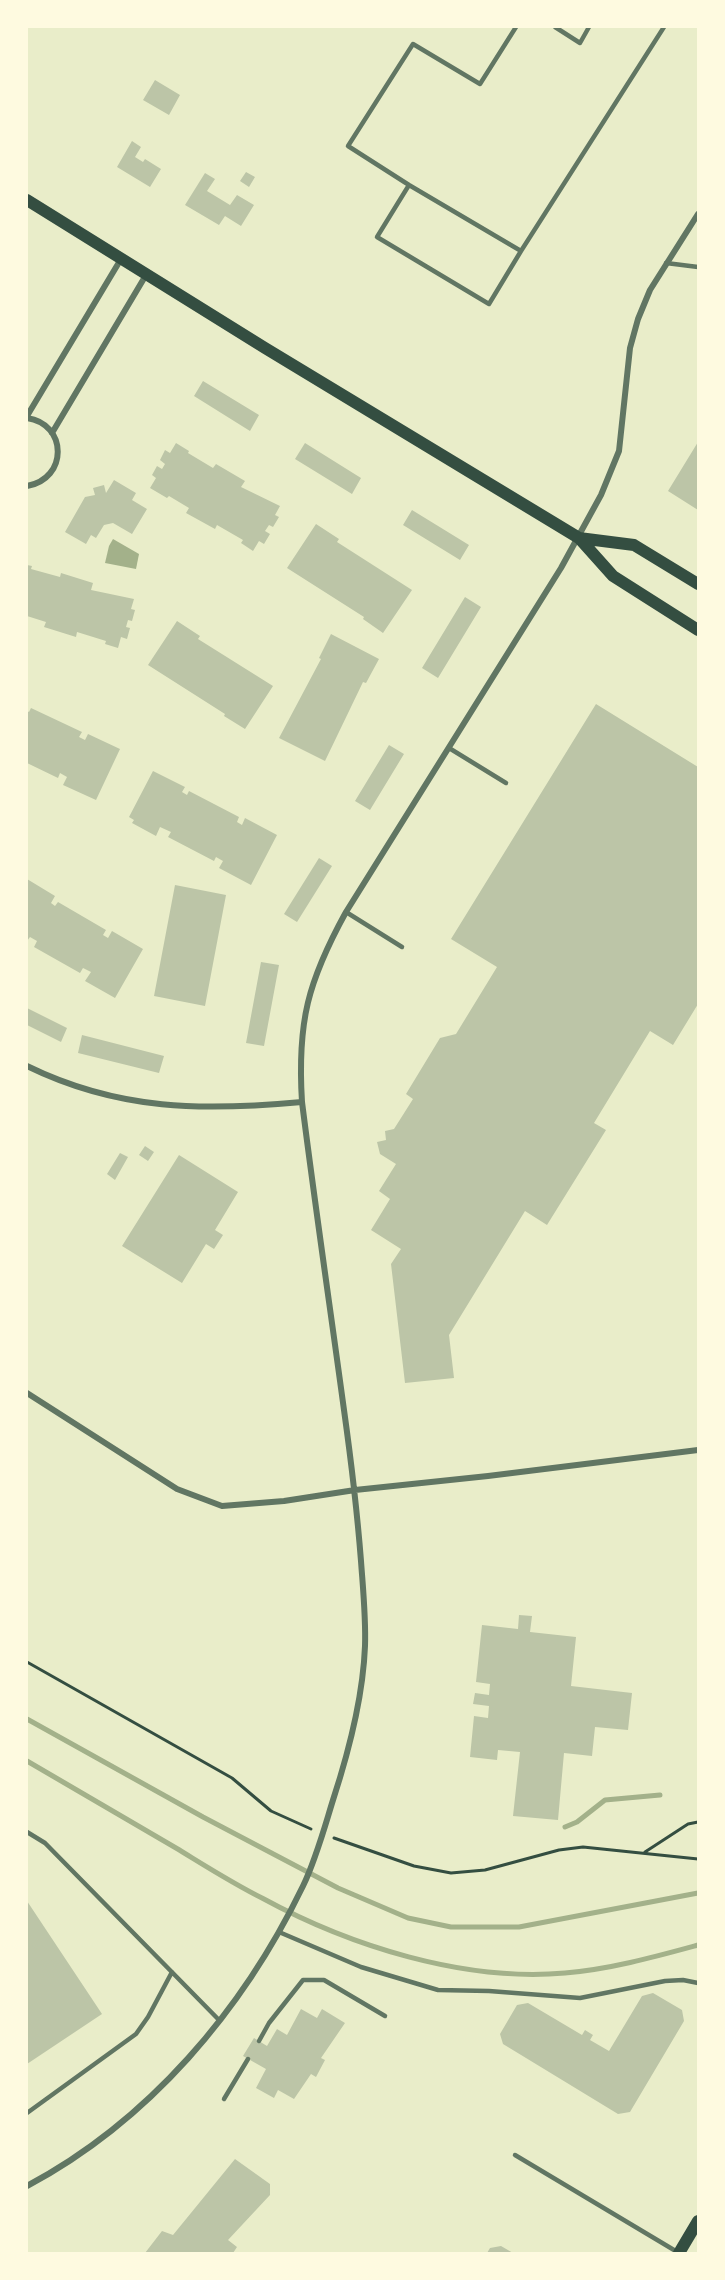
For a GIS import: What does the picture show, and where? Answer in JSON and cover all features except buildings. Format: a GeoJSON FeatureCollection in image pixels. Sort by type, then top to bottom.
{"type":"FeatureCollection","features":[{"type":"Feature","properties":{"kind":"main road"},"geometry":{"type":"LineString","coordinates":[[27,200],[146,275],[579,538],[613,576],[698,630]]}},
{"type":"Feature","properties":{"kind":"main road"},"geometry":{"type":"LineString","coordinates":[[579,538],[633,545],[698,584]]}},
{"type":"Feature","properties":{"kind":"main road"},"geometry":{"type":"LineString","coordinates":[[679,2253],[698,2221]]}},
{"type":"Feature","properties":{"kind":"street"},"geometry":{"type":"LineString","coordinates":[[27,2186],[84,2152],[148,2102],[178,2070],[235,2001],[279,1932],[314,1859],[349,1749],[357,1710],[366,1626],[355,1490],[303,1102],[300,1072],[304,1014],[315,974],[346,912],[579,538],[616,462],[621,440],[633,333],[650,290],[698,214]]}},
{"type":"Feature","properties":{"kind":"street"},"geometry":{"type":"LineString","coordinates":[[27,486],[45,480],[55,466],[58,450],[52,433],[43,424],[27,417],[121,259]]}},
{"type":"Feature","properties":{"kind":"street"},"geometry":{"type":"LineString","coordinates":[[52,433],[146,275]]}},
{"type":"Feature","properties":{"kind":"street"},"geometry":{"type":"LineString","coordinates":[[27,1066],[84,1089],[154,1104],[237,1108],[303,1102]]}},
{"type":"Feature","properties":{"kind":"street"},"geometry":{"type":"LineString","coordinates":[[27,1393],[177,1489],[222,1506],[284,1501],[355,1490],[698,1450]]}},
{"type":"Feature","properties":{"kind":"lane"},"geometry":{"type":"LineString","coordinates":[[516,27],[480,84],[413,44],[348,146],[521,251]]}},
{"type":"Feature","properties":{"kind":"lane"},"geometry":{"type":"LineString","coordinates":[[555,27],[580,42],[589,27]]}},
{"type":"Feature","properties":{"kind":"lane"},"geometry":{"type":"LineString","coordinates":[[409,185],[377,237],[489,304],[664,27]]}},
{"type":"Feature","properties":{"kind":"lane"},"geometry":{"type":"LineString","coordinates":[[666,263],[698,267]]}},
{"type":"Feature","properties":{"kind":"lane"},"geometry":{"type":"LineString","coordinates":[[449,748],[506,783]]}},
{"type":"Feature","properties":{"kind":"lane"},"geometry":{"type":"LineString","coordinates":[[346,912],[402,947]]}},
{"type":"Feature","properties":{"kind":"lane"},"geometry":{"type":"LineString","coordinates":[[27,1832],[45,1843],[219,2020]]}},
{"type":"Feature","properties":{"kind":"lane"},"geometry":{"type":"LineString","coordinates":[[279,1932],[361,1967],[419,1985],[445,1990],[575,1998],[665,1981],[683,1980],[698,1983]]}},
{"type":"Feature","properties":{"kind":"lane"},"geometry":{"type":"LineString","coordinates":[[27,2113],[136,2034],[148,2017],[172,1972]]}},
{"type":"Feature","properties":{"kind":"lane"},"geometry":{"type":"LineString","coordinates":[[259,2041],[269,2023],[303,1980],[324,1980],[385,2016]]}},
{"type":"Feature","properties":{"kind":"lane"},"geometry":{"type":"LineString","coordinates":[[224,2098],[248,2059]]}},
{"type":"Feature","properties":{"kind":"lane"},"geometry":{"type":"LineString","coordinates":[[515,2155],[679,2253]]}},
{"type":"Feature","properties":{"kind":"path"},"geometry":{"type":"LineString","coordinates":[[27,1662],[232,1778],[272,1811],[322,1834],[414,1866],[451,1873],[485,1870],[574,1847],[698,1859]]}},
{"type":"Feature","properties":{"kind":"path"},"geometry":{"type":"LineString","coordinates":[[644,1852],[685,1826],[698,1822]]}},
{"type":"Feature","properties":{"kind":"shaded area"},"geometry":{"type":"Polygon","coordinates":[[[113,539],[139,554],[136,569],[105,563],[113,539]]]}},
{"type":"Feature","properties":{"kind":"waterway"},"geometry":{"type":"LineString","coordinates":[[27,1719],[203,1817],[338,1888],[408,1918],[451,1927],[519,1927],[698,1893]]}},
{"type":"Feature","properties":{"kind":"waterway"},"geometry":{"type":"LineString","coordinates":[[27,1761],[262,1898],[332,1931],[409,1957],[487,1972],[565,1973],[616,1966],[698,1945]]}},
{"type":"Feature","properties":{"kind":"waterway"},"geometry":{"type":"LineString","coordinates":[[565,1827],[577,1822],[605,1800],[660,1795]]}}]}
